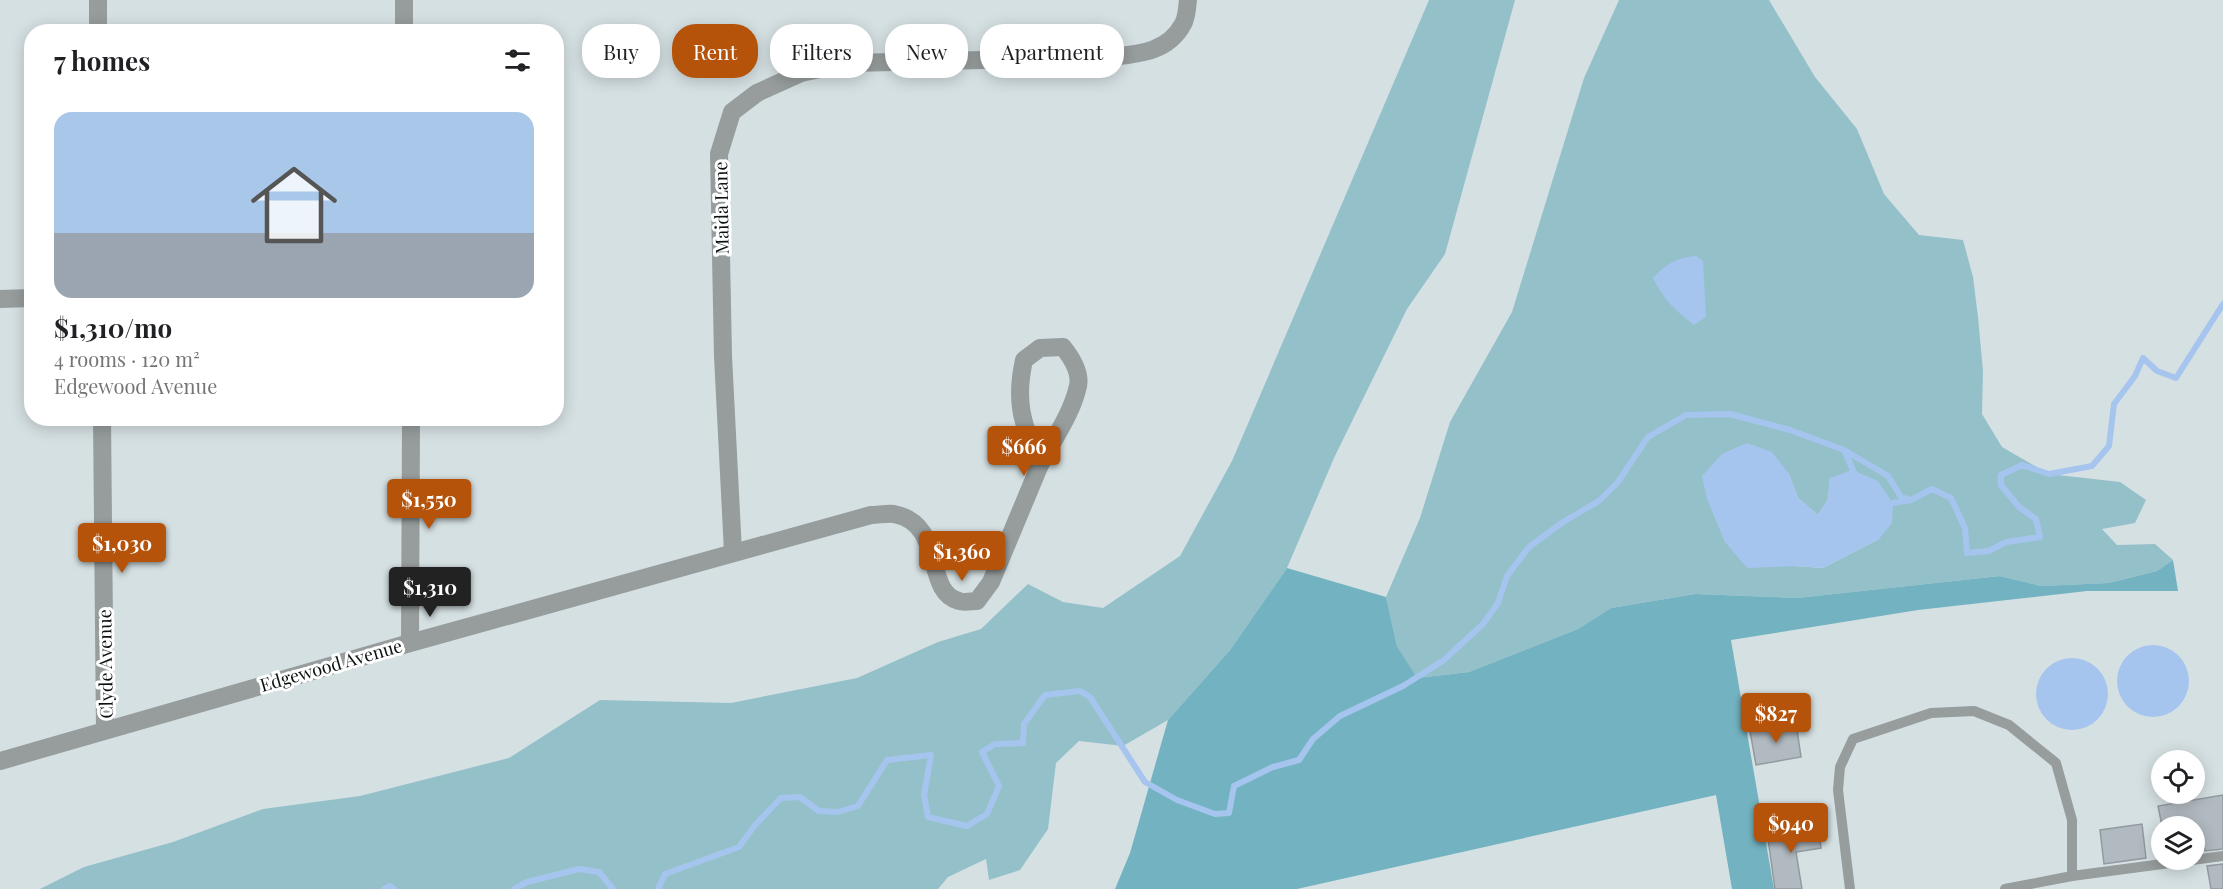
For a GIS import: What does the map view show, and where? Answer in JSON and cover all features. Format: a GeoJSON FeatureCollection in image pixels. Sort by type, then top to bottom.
{"type":"FeatureCollection","features":[{"type":"Feature","properties":{"kind":"street"},"geometry":{"type":"LineString","coordinates":[[98,0],[98,24]]}},
{"type":"Feature","properties":{"kind":"street"},"geometry":{"type":"LineString","coordinates":[[404,0],[404,24]]}},
{"type":"Feature","properties":{"kind":"street","name":"Maida Lane"},"geometry":{"type":"LineString","coordinates":[[733,552],[723,356],[719,154],[732,112],[757,93],[801,73],[849,63],[1111,57],[1147,53],[1170,40],[1184,23],[1188,0]]}},
{"type":"Feature","properties":{"kind":"street"},"geometry":{"type":"LineString","coordinates":[[0,299],[24,298]]}},
{"type":"Feature","properties":{"kind":"street"},"geometry":{"type":"LineString","coordinates":[[1040,348],[1063,348],[1071,357],[1079,384],[1068,411],[1039,467],[1022,418],[1018,386],[1023,360],[1040,348]]}},
{"type":"Feature","properties":{"kind":"street","name":"Clyde Avenue"},"geometry":{"type":"LineString","coordinates":[[102,426],[105,730]]}},
{"type":"Feature","properties":{"kind":"street"},"geometry":{"type":"LineString","coordinates":[[410,642],[411,426]]}},
{"type":"Feature","properties":{"kind":"street","name":"Edgewood Avenue"},"geometry":{"type":"LineString","coordinates":[[0,761],[410,642],[871,515],[893,514],[911,520],[924,532],[938,579],[946,593],[958,601],[977,601],[991,582],[1039,467]]}},
{"type":"Feature","properties":{"kind":"lane"},"geometry":{"type":"LineString","coordinates":[[1850,889],[1838,790],[1840,767],[1853,739],[1931,713],[1974,711],[2008,725],[2056,763],[2072,820],[2072,876]]}},
{"type":"Feature","properties":{"kind":"lane"},"geometry":{"type":"LineString","coordinates":[[2006,889],[2072,876],[2117,872],[2223,856]]}},
{"type":"Feature","properties":{"kind":"shaded area"},"geometry":{"type":"Polygon","coordinates":[[[1429,0],[1515,0],[1445,254],[1407,309],[1334,458],[1287,568],[1230,650],[1168,720],[1123,746],[1079,741],[1056,763],[1048,829],[1020,870],[989,880],[986,859],[948,877],[938,889],[40,889],[84,867],[173,842],[263,809],[360,796],[509,758],[600,700],[731,703],[857,678],[938,642],[981,629],[1028,584],[1063,602],[1103,608],[1180,556],[1232,461],[1429,0]]]}},
{"type":"Feature","properties":{"kind":"shaded area"},"geometry":{"type":"Polygon","coordinates":[[[1619,0],[1769,0],[1815,77],[1857,129],[1884,194],[1919,235],[1963,240],[1973,277],[1978,317],[1983,371],[1982,414],[2002,447],[2049,474],[2120,482],[2146,500],[2135,523],[2102,529],[2117,545],[2155,544],[2173,560],[2157,571],[2109,583],[2041,586],[2000,576],[1797,598],[1695,594],[1611,608],[1578,629],[1469,672],[1416,678],[1397,646],[1386,597],[1420,518],[1450,422],[1512,312],[1584,78],[1619,0]],[[1789,474],[1795,566],[1823,568],[1879,539],[1830,478],[1828,499],[1818,515],[1798,498],[1789,474]]]}},
{"type":"Feature","properties":{"kind":"shaded area"},"geometry":{"type":"Polygon","coordinates":[[[1696,256],[1703,261],[1706,317],[1694,325],[1670,304],[1653,278],[1672,262],[1696,256]]]}},
{"type":"Feature","properties":{"kind":"shaded area"},"geometry":{"type":"Polygon","coordinates":[[[1747,443],[1772,452],[1789,474],[1798,498],[1818,515],[1828,499],[1830,478],[1852,470],[1878,481],[1893,504],[1892,523],[1879,539],[1823,568],[1795,566],[1747,568],[1725,542],[1707,499],[1702,476],[1722,454],[1747,443]]]}},
{"type":"Feature","properties":{"kind":"shaded area"},"geometry":{"type":"Polygon","coordinates":[[[2173,560],[2178,591],[2087,591],[1918,610],[1731,640],[1774,889],[1732,889],[1716,795],[1297,889],[1115,889],[1130,853],[1168,720],[1230,650],[1287,568],[1386,597],[1397,646],[1417,678],[1469,672],[1578,629],[1611,608],[1695,594],[1797,598],[2000,576],[2041,586],[2109,583],[2157,571],[2173,560]]]}},
{"type":"Feature","properties":{"kind":"shaded area"},"geometry":{"type":"Polygon","coordinates":[[[2153,645],[2173,651],[2183,661],[2189,681],[2183,701],[2173,711],[2153,717],[2133,711],[2123,701],[2117,681],[2123,661],[2133,651],[2153,645]]]}},
{"type":"Feature","properties":{"kind":"shaded area"},"geometry":{"type":"Polygon","coordinates":[[[2072,658],[2092,664],[2102,674],[2108,694],[2102,714],[2092,724],[2072,730],[2052,724],[2042,714],[2036,694],[2042,674],[2052,664],[2072,658]]]}},
{"type":"Feature","properties":{"kind":"building"},"geometry":{"type":"Polygon","coordinates":[[[1796,723],[1801,757],[1756,765],[1750,731],[1796,723]]]}},
{"type":"Feature","properties":{"kind":"building"},"geometry":{"type":"Polygon","coordinates":[[[2223,795],[2223,849],[2205,851],[2205,816],[2160,816],[2158,806],[2205,804],[2205,798],[2223,795]]]}},
{"type":"Feature","properties":{"kind":"building"},"geometry":{"type":"Polygon","coordinates":[[[1818,824],[1821,848],[1796,852],[1802,889],[1775,889],[1767,832],[1818,824]]]}},
{"type":"Feature","properties":{"kind":"building"},"geometry":{"type":"Polygon","coordinates":[[[2142,824],[2146,858],[2104,864],[2100,830],[2142,824]]]}},
{"type":"Feature","properties":{"kind":"building"},"geometry":{"type":"Polygon","coordinates":[[[2223,864],[2223,889],[2211,889],[2207,866],[2223,864]]]}},
{"type":"Feature","properties":{"kind":"waterway"},"geometry":{"type":"LineString","coordinates":[[658,889],[665,874],[739,847],[755,825],[781,798],[800,797],[819,811],[838,812],[858,806],[887,760],[931,755],[924,795],[928,817],[967,826],[987,814],[999,786],[982,752],[995,744],[1023,743],[1024,724],[1045,695],[1080,691],[1090,697],[1145,782],[1177,800],[1215,814],[1229,813],[1234,786],[1273,767],[1299,760],[1313,739],[1340,716],[1403,686],[1444,660],[1483,624],[1498,603],[1507,576],[1529,547],[1563,522],[1599,501],[1618,482],[1648,437],[1686,415],[1730,414],[1790,430],[1844,450],[1888,476],[1901,497],[1911,500],[1932,489],[1951,498],[1965,528],[1967,553],[1989,551],[2006,542],[2040,537],[2036,519],[2019,507],[2001,485],[2001,475],[2022,465],[2049,474],[2092,466],[2109,446],[2114,404],[2135,376],[2143,358],[2157,371],[2176,378],[2223,304]]}},
{"type":"Feature","properties":{"kind":"waterway"},"geometry":{"type":"LineString","coordinates":[[1844,450],[1856,477]]}},
{"type":"Feature","properties":{"kind":"waterway"},"geometry":{"type":"LineString","coordinates":[[1886,504],[1911,500]]}},
{"type":"Feature","properties":{"kind":"waterway"},"geometry":{"type":"LineString","coordinates":[[514,889],[527,882],[579,869],[599,872],[613,889]]}},
{"type":"Feature","properties":{"kind":"waterway"},"geometry":{"type":"LineString","coordinates":[[384,889],[390,886],[394,889]]}}]}
